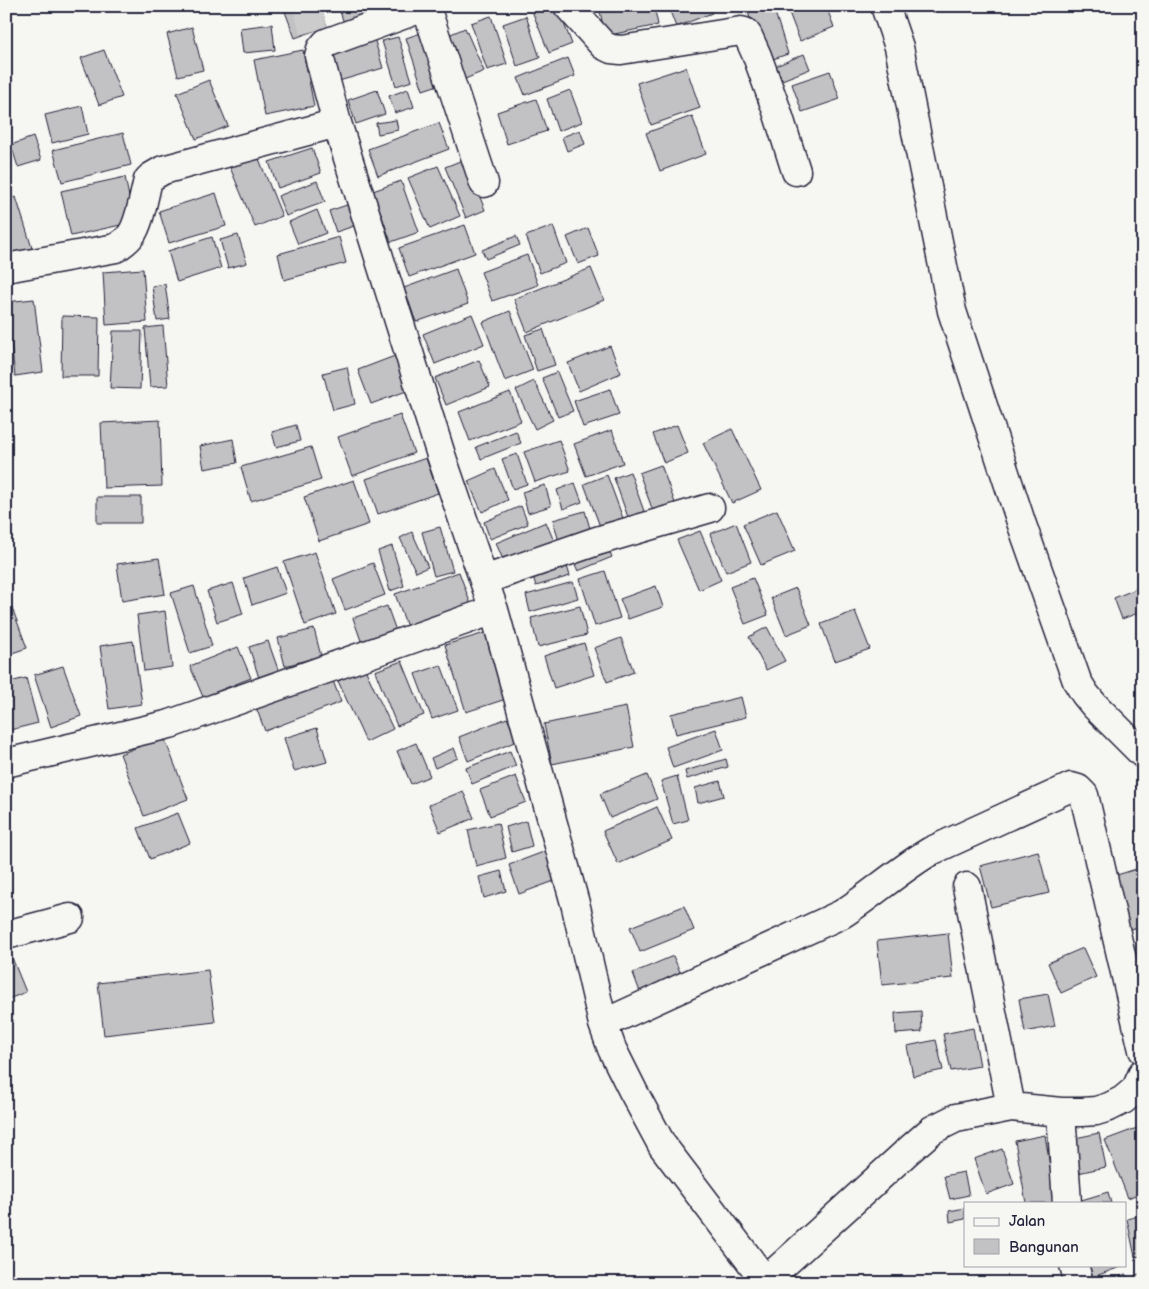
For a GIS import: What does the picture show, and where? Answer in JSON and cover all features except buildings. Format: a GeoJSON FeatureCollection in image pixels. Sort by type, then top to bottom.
{"type":"FeatureCollection","features":[{"type":"Feature","properties":{"kind":"street"},"geometry":{"type":"LineString","coordinates":[[484,183],[427,6],[326,43],[318,40],[319,56],[337,123],[441,455],[494,610],[576,907],[602,1024],[620,1066],[662,1145],[765,1282],[932,1130],[956,1118],[1010,1107],[1062,1112],[1096,1111],[1123,1100],[1140,1085]]}},
{"type":"Feature","properties":{"kind":"street"},"geometry":{"type":"LineString","coordinates":[[568,6],[603,45],[611,49],[620,50],[741,31],[745,32],[757,56],[796,171]]}},
{"type":"Feature","properties":{"kind":"street"},"geometry":{"type":"LineString","coordinates":[[884,6],[899,47],[952,311],[1022,525],[1084,694],[1143,754]]}},
{"type":"Feature","properties":{"kind":"street"},"geometry":{"type":"LineString","coordinates":[[6,268],[116,248],[127,240],[136,227],[148,180],[163,170],[337,123]]}},
{"type":"Feature","properties":{"kind":"street"},"geometry":{"type":"LineString","coordinates":[[484,580],[597,541],[710,508]]}},
{"type":"Feature","properties":{"kind":"street"},"geometry":{"type":"LineString","coordinates":[[6,763],[170,724],[494,610]]}},
{"type":"Feature","properties":{"kind":"street"},"geometry":{"type":"LineString","coordinates":[[602,1024],[842,914],[917,859],[931,851],[1071,788],[1078,789],[1084,795],[1143,1050]]}},
{"type":"Feature","properties":{"kind":"street"},"geometry":{"type":"LineString","coordinates":[[966,887],[1010,1107]]}},
{"type":"Feature","properties":{"kind":"street"},"geometry":{"type":"LineString","coordinates":[[6,935],[70,918]]}},
{"type":"Feature","properties":{"kind":"street"},"geometry":{"type":"LineString","coordinates":[[1062,1112],[1067,1202]]}},
{"type":"Feature","properties":{"kind":"street"},"geometry":{"type":"LineString","coordinates":[[1074,1266],[1079,1283]]}},
{"type":"Feature","properties":{"kind":"tunnel"},"geometry":{"type":"LineString","coordinates":[[307,6],[314,31]]}}]}
